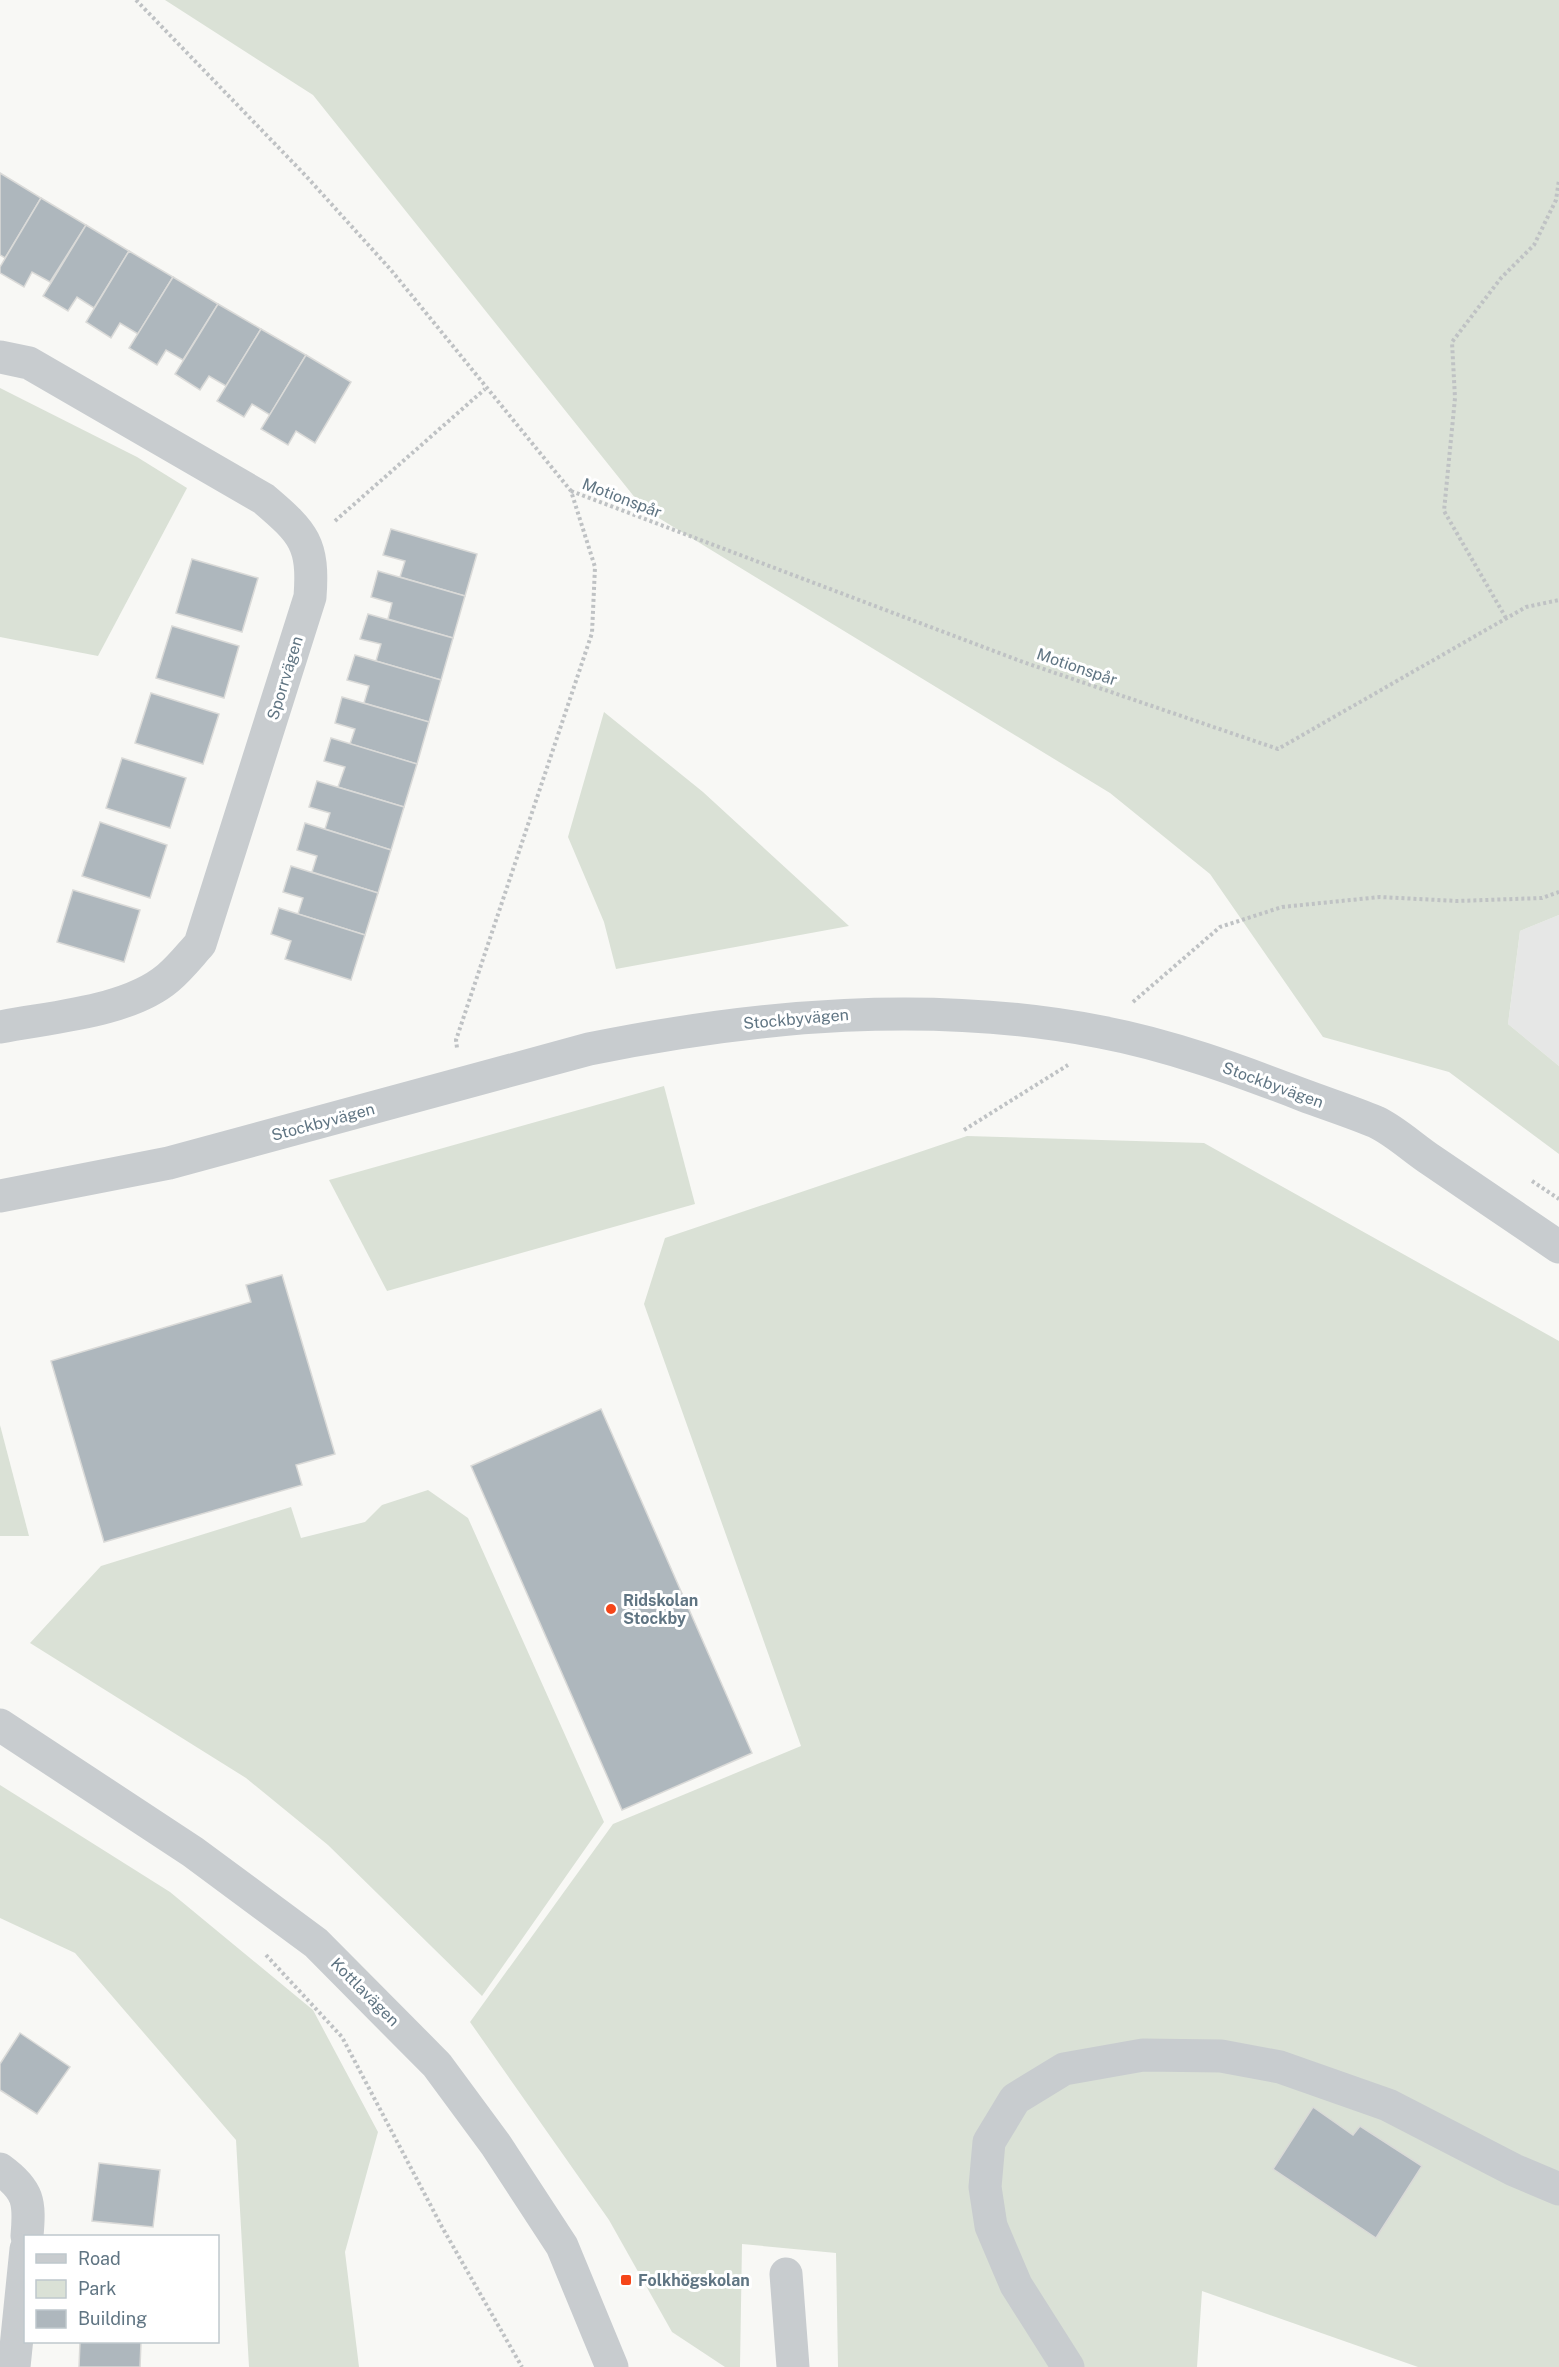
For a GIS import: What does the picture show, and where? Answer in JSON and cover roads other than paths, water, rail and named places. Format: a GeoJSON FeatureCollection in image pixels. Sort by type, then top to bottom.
{"type":"FeatureCollection","features":[{"type":"Feature","properties":{"kind":"street","name":"Sporrvägen"},"geometry":{"type":"LineString","coordinates":[[0,357],[29,363],[264,499],[285,517],[308,545],[312,566],[310,597],[200,944],[168,979],[140,996],[108,1006],[0,1027]]}},
{"type":"Feature","properties":{"kind":"street","name":"Stockbyvägen"},"geometry":{"type":"LineString","coordinates":[[0,1196],[169,1163],[589,1049],[773,1020],[860,1014],[938,1015],[1017,1021],[1102,1032],[1183,1053],[1256,1077],[1378,1123],[1559,1247]]}},
{"type":"Feature","properties":{"kind":"street","name":"Kottlavägen"},"geometry":{"type":"LineString","coordinates":[[0,1725],[193,1852],[316,1943],[437,2065],[496,2145],[562,2246],[612,2367]]}},
{"type":"Feature","properties":{"kind":"street"},"geometry":{"type":"LineString","coordinates":[[1068,2367],[1016,2285],[991,2226],[985,2187],[989,2142],[1015,2099],[1064,2069],[1143,2055],[1221,2056],[1280,2067],[1388,2105],[1514,2170],[1559,2189]]}},
{"type":"Feature","properties":{"kind":"street"},"geometry":{"type":"LineString","coordinates":[[0,2169],[19,2183],[28,2204],[27,2235]]}},
{"type":"Feature","properties":{"kind":"street"},"geometry":{"type":"LineString","coordinates":[[14,2367],[24,2269]]}},
{"type":"Feature","properties":{"kind":"street"},"geometry":{"type":"LineString","coordinates":[[786,2274],[793,2367]]}},
{"type":"Feature","properties":{"kind":"place","name":"Ridskolan Stockby"},"geometry":{"type":"Point","coordinates":[611,1609]}},
{"type":"Feature","properties":{"kind":"place","name":"Folkhögskolan"},"geometry":{"type":"Point","coordinates":[626,2280]}}]}
